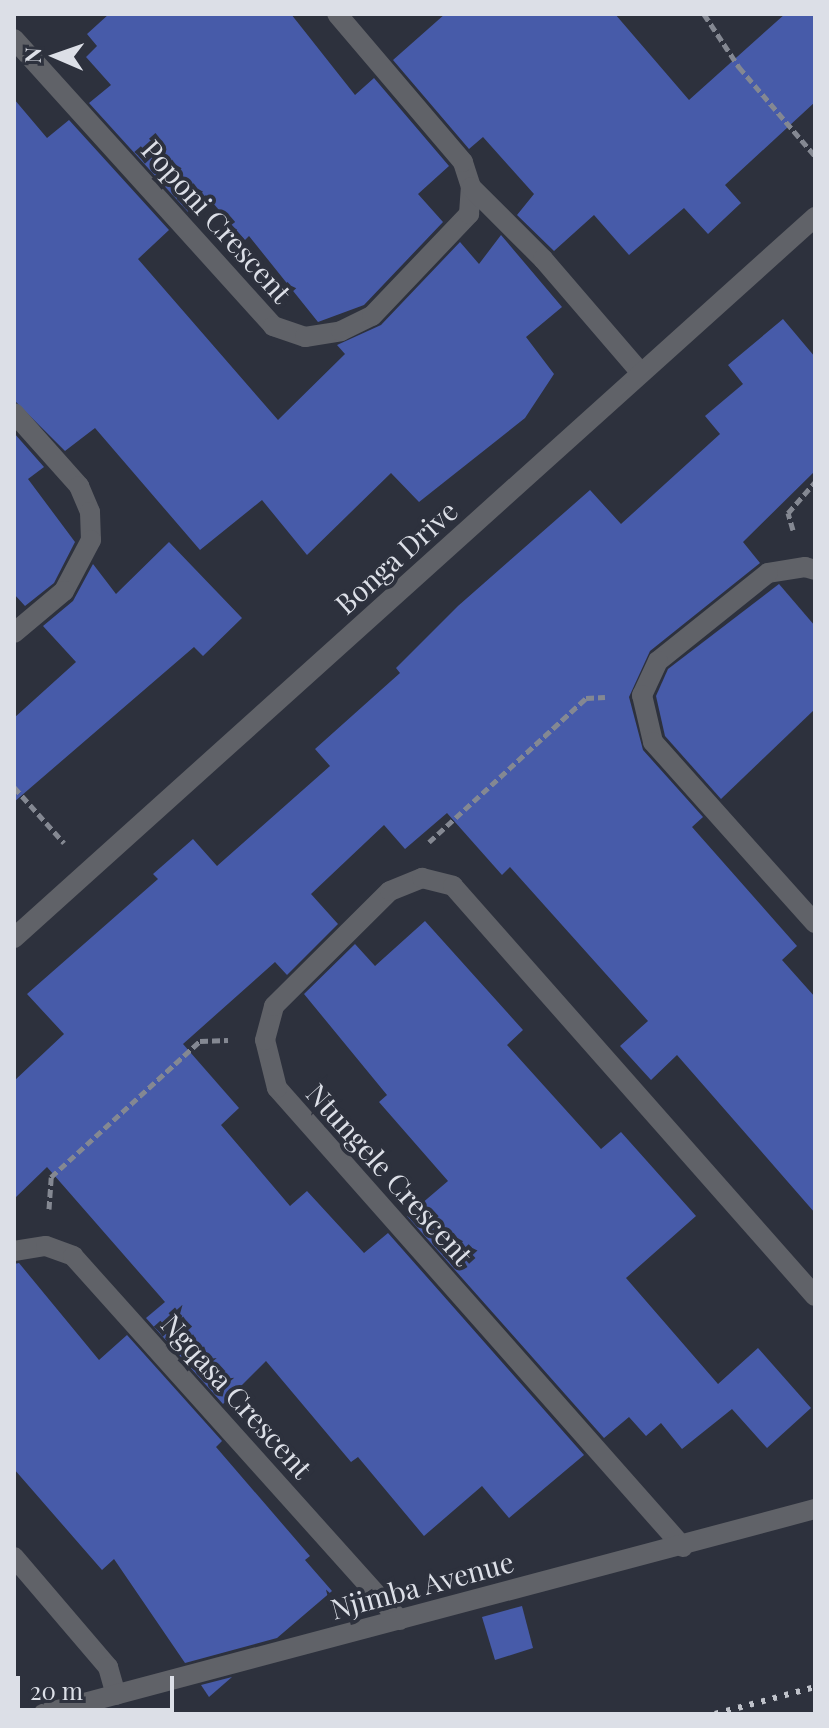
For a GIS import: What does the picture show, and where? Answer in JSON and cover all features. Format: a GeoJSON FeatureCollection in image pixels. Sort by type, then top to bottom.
{"type":"FeatureCollection","features":[{"type":"Feature","properties":{"kind":"street"},"geometry":{"type":"LineString","coordinates":[[337,14],[463,162],[471,187],[543,259],[641,373]]}},
{"type":"Feature","properties":{"kind":"street","name":"Poponi Crescent"},"geometry":{"type":"LineString","coordinates":[[14,39],[273,326],[305,337],[341,331],[372,316],[456,232],[469,214],[471,187]]}},
{"type":"Feature","properties":{"kind":"street","name":"Bonga Drive"},"geometry":{"type":"LineString","coordinates":[[14,938],[815,217]]}},
{"type":"Feature","properties":{"kind":"street"},"geometry":{"type":"LineString","coordinates":[[14,413],[79,486],[90,512],[91,540],[64,591],[14,633]]}},
{"type":"Feature","properties":{"kind":"street"},"geometry":{"type":"LineString","coordinates":[[810,568],[768,573],[658,661],[642,695],[653,742],[815,923]]}},
{"type":"Feature","properties":{"kind":"street"},"geometry":{"type":"LineString","coordinates":[[265,1040],[274,1006],[390,891],[422,878],[453,886],[815,1296]]}},
{"type":"Feature","properties":{"kind":"street","name":"Ntungele Crescent"},"geometry":{"type":"LineString","coordinates":[[265,1040],[277,1088],[683,1547]]}},
{"type":"Feature","properties":{"kind":"street"},"geometry":{"type":"LineString","coordinates":[[14,1251],[46,1246]]}},
{"type":"Feature","properties":{"kind":"street","name":"Ngqasa Crescent"},"geometry":{"type":"LineString","coordinates":[[46,1246],[73,1256],[400,1620]]}},
{"type":"Feature","properties":{"kind":"street","name":"Njimba Avenue"},"geometry":{"type":"LineString","coordinates":[[43,1714],[683,1547],[815,1509]]}},
{"type":"Feature","properties":{"kind":"street"},"geometry":{"type":"LineString","coordinates":[[14,1557],[108,1667],[116,1695]]}},
{"type":"Feature","properties":{"kind":"path"},"geometry":{"type":"LineString","coordinates":[[704,14],[739,67],[815,156]]}},
{"type":"Feature","properties":{"kind":"path"},"geometry":{"type":"LineString","coordinates":[[810,568],[788,513],[815,482]]}},
{"type":"Feature","properties":{"kind":"path"},"geometry":{"type":"LineString","coordinates":[[422,878],[429,838],[561,718],[586,698],[642,695]]}},
{"type":"Feature","properties":{"kind":"path"},"geometry":{"type":"LineString","coordinates":[[14,787],[88,872]]}},
{"type":"Feature","properties":{"kind":"path"},"geometry":{"type":"LineString","coordinates":[[46,1246],[51,1177],[200,1041],[265,1040]]}},
{"type":"Feature","properties":{"kind":"building"},"geometry":{"type":"Polygon","coordinates":[[[109,14],[291,14],[355,95],[374,78],[449,166],[418,194],[443,222],[364,305],[318,322],[249,236],[245,240],[206,195],[188,212],[89,103],[111,85],[86,57],[97,46],[87,34],[109,14]]]}},
{"type":"Feature","properties":{"kind":"building"},"geometry":{"type":"Polygon","coordinates":[[[445,14],[615,14],[689,100],[785,14],[815,14],[815,102],[725,185],[741,203],[708,234],[684,208],[629,255],[594,215],[554,251],[517,215],[534,194],[483,137],[469,149],[393,60],[445,14]]]}},
{"type":"Feature","properties":{"kind":"building"},"geometry":{"type":"Polygon","coordinates":[[[14,99],[47,138],[69,120],[169,230],[138,259],[278,420],[345,354],[337,345],[381,325],[460,242],[479,264],[501,235],[562,307],[526,337],[554,374],[525,418],[419,502],[391,473],[307,555],[262,500],[200,550],[95,428],[65,451],[14,400],[14,99]]]}},
{"type":"Feature","properties":{"kind":"building"},"geometry":{"type":"Polygon","coordinates":[[[783,319],[815,357],[815,471],[743,542],[760,563],[650,651],[629,697],[643,750],[703,817],[692,827],[797,946],[782,960],[815,997],[815,1213],[677,1055],[651,1080],[620,1046],[648,1021],[510,867],[502,875],[447,813],[405,849],[384,825],[311,894],[338,924],[287,975],[275,962],[183,1044],[239,1108],[221,1125],[290,1206],[307,1191],[364,1253],[388,1233],[584,1455],[509,1518],[482,1486],[424,1536],[358,1457],[351,1462],[266,1361],[223,1404],[146,1318],[165,1302],[47,1167],[14,1199],[14,1081],[64,1034],[27,994],[158,879],[153,874],[193,839],[217,866],[330,766],[315,749],[400,673],[396,668],[458,606],[590,490],[621,524],[720,434],[705,416],[743,384],[728,365],[783,319]]]}},
{"type":"Feature","properties":{"kind":"building"},"geometry":{"type":"Polygon","coordinates":[[[14,433],[44,467],[28,479],[75,542],[54,583],[25,606],[14,594],[14,433]]]}},
{"type":"Feature","properties":{"kind":"building"},"geometry":{"type":"Polygon","coordinates":[[[169,542],[242,618],[203,656],[194,647],[14,802],[14,718],[76,662],[43,626],[73,601],[93,564],[116,594],[169,542]]]}},
{"type":"Feature","properties":{"kind":"building"},"geometry":{"type":"Polygon","coordinates":[[[779,584],[815,626],[815,709],[721,799],[665,736],[656,696],[668,669],[779,584]]]}},
{"type":"Feature","properties":{"kind":"building"},"geometry":{"type":"Polygon","coordinates":[[[425,921],[523,1030],[507,1045],[601,1149],[621,1132],[696,1216],[626,1278],[718,1384],[758,1348],[811,1408],[767,1448],[732,1409],[682,1449],[661,1423],[646,1436],[629,1417],[604,1438],[407,1216],[448,1181],[379,1102],[387,1095],[304,994],[355,944],[375,966],[425,921]]]}},
{"type":"Feature","properties":{"kind":"building"},"geometry":{"type":"Polygon","coordinates":[[[19,1263],[99,1360],[127,1335],[222,1441],[216,1447],[310,1556],[305,1560],[332,1591],[277,1638],[185,1663],[114,1559],[102,1570],[14,1469],[14,1264],[19,1263]]]}},
{"type":"Feature","properties":{"kind":"building"},"geometry":{"type":"Polygon","coordinates":[[[522,1606],[533,1648],[495,1660],[482,1617],[522,1606]]]}},
{"type":"Feature","properties":{"kind":"building"},"geometry":{"type":"Polygon","coordinates":[[[232,1677],[209,1697],[201,1685],[232,1677]]]}},
{"type":"Feature","properties":{"kind":"railway"},"geometry":{"type":"LineString","coordinates":[[715,1714],[815,1687]]}}]}
